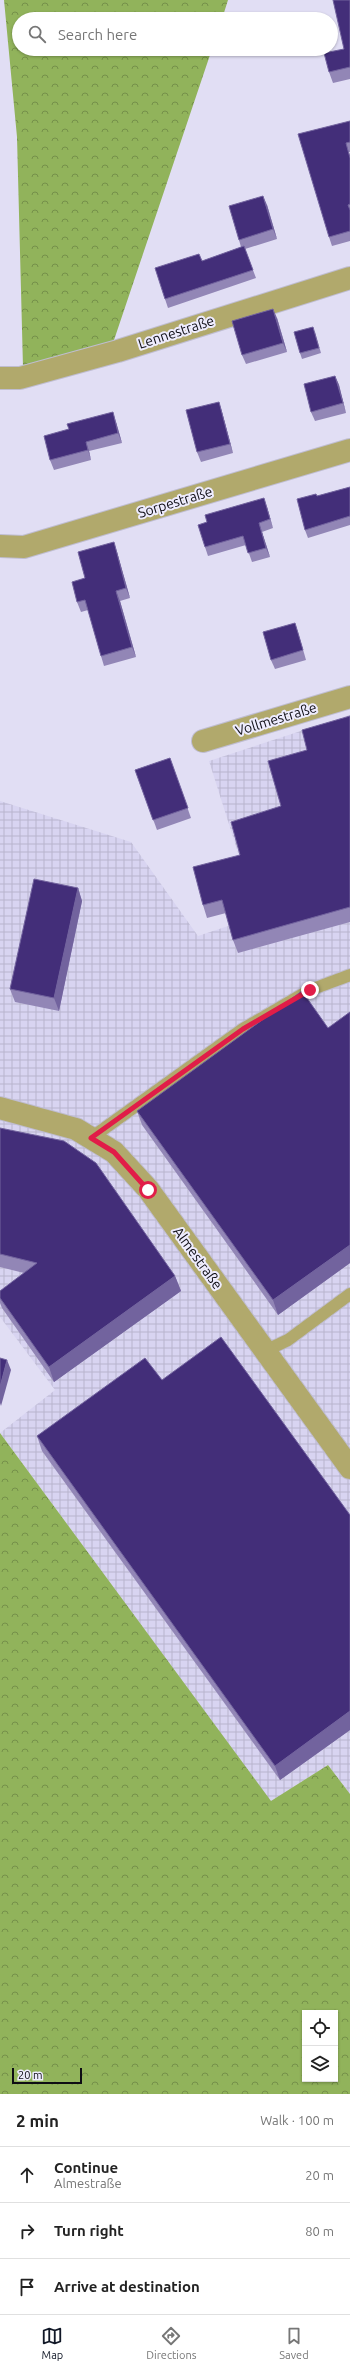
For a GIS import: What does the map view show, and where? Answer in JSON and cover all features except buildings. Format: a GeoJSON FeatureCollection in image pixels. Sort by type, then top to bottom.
{"type":"FeatureCollection","features":[{"type":"Feature","properties":{"kind":"street","name":"Lennestraße"},"geometry":{"type":"LineString","coordinates":[[0,378],[20,378],[118,351],[350,278]]}},
{"type":"Feature","properties":{"kind":"street","name":"Sorpestraße"},"geometry":{"type":"LineString","coordinates":[[0,546],[24,547],[350,450]]}},
{"type":"Feature","properties":{"kind":"street","name":"Vollmestraße"},"geometry":{"type":"LineString","coordinates":[[203,741],[350,697]]}},
{"type":"Feature","properties":{"kind":"street","name":"Almestraße"},"geometry":{"type":"LineString","coordinates":[[0,1108],[76,1129],[114,1152],[148,1190],[350,1468]]}},
{"type":"Feature","properties":{"kind":"lane"},"geometry":{"type":"LineString","coordinates":[[91,1138],[243,1029],[310,990],[350,975]]}},
{"type":"Feature","properties":{"kind":"lane"},"geometry":{"type":"LineString","coordinates":[[266,1352],[288,1340],[350,1294]]}},
{"type":"Feature","properties":{"kind":"shaded area"},"geometry":{"type":"Polygon","coordinates":[[[350,715],[350,1794],[328,1765],[271,1802],[0,1433],[55,1390],[0,1317],[0,801],[131,842],[198,936],[258,916],[209,761],[350,715]]]}},
{"type":"Feature","properties":{"kind":"green space"},"geometry":{"type":"Polygon","coordinates":[[[4,0],[228,0],[224,12],[12,12],[12,56],[210,56],[113,343],[23,367],[17,137],[4,0]]]}},
{"type":"Feature","properties":{"kind":"green space"},"geometry":{"type":"Polygon","coordinates":[[[0,1433],[271,1801],[328,1765],[350,1794],[350,2094],[0,2094],[0,1433]]]}},
{"type":"Feature","properties":{"kind":"route"},"geometry":{"type":"LineString","coordinates":[[148,1190],[114,1152],[91,1138],[243,1029],[310,990]]}}]}
